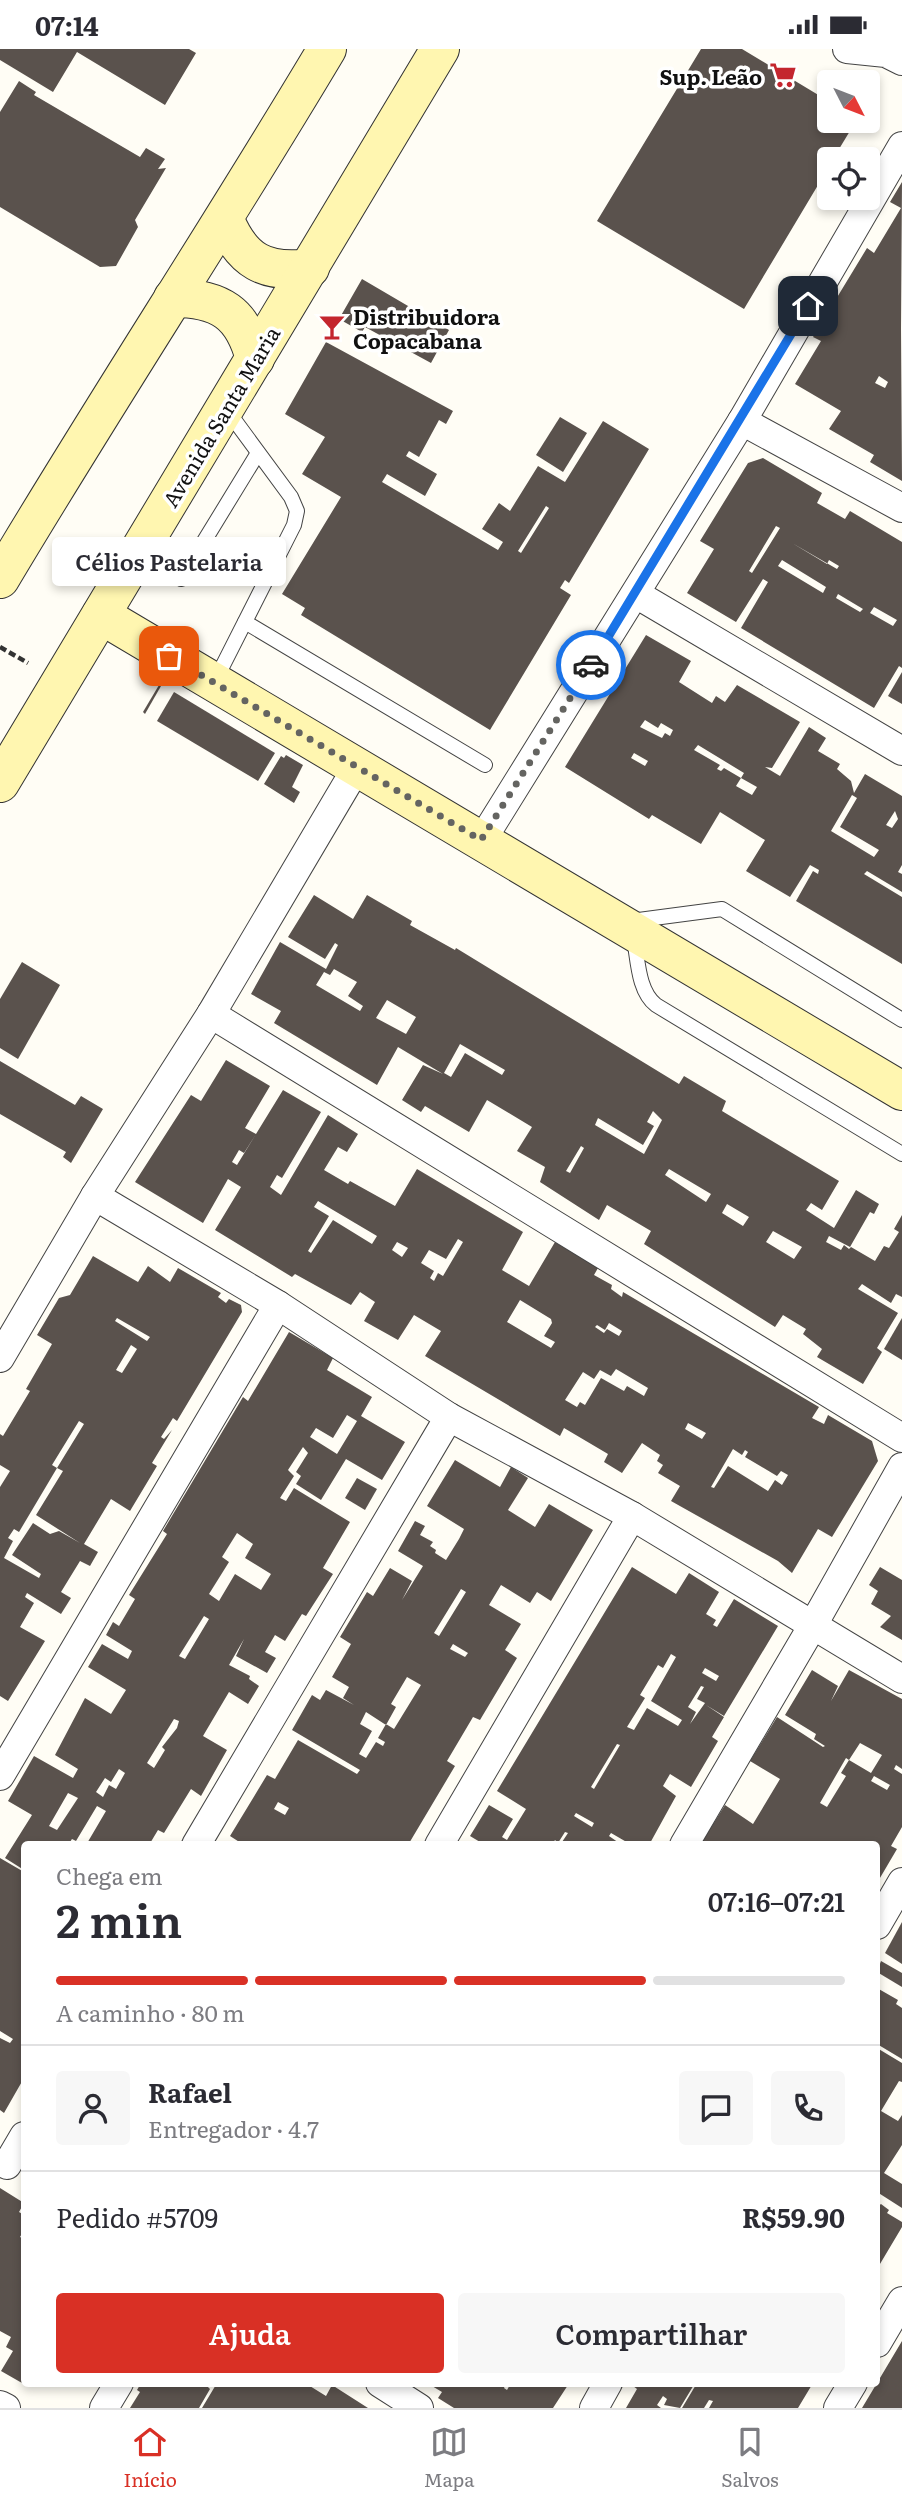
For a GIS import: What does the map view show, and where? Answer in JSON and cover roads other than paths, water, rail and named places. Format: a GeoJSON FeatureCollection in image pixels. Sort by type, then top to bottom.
{"type":"FeatureCollection","features":[{"type":"Feature","properties":{"kind":"main road"},"geometry":{"type":"LineString","coordinates":[[0,579],[173,298],[225,220],[327,49]]}},
{"type":"Feature","properties":{"kind":"main road","name":"Avenida Santa Maria"},"geometry":{"type":"LineString","coordinates":[[0,783],[440,49]]}},
{"type":"Feature","properties":{"kind":"main road"},"geometry":{"type":"LineString","coordinates":[[225,220],[233,240],[248,257],[267,267],[288,271],[310,268]]}},
{"type":"Feature","properties":{"kind":"main road"},"geometry":{"type":"LineString","coordinates":[[173,298],[197,298],[218,305],[236,318],[249,337],[255,359]]}},
{"type":"Feature","properties":{"kind":"main road"},"geometry":{"type":"LineString","coordinates":[[0,522],[38,515]]}},
{"type":"Feature","properties":{"kind":"main road"},"geometry":{"type":"LineString","coordinates":[[100,615],[902,1091]]}},
{"type":"Feature","properties":{"kind":"street"},"geometry":{"type":"LineString","coordinates":[[847,49],[886,53],[902,61]]}},
{"type":"Feature","properties":{"kind":"street"},"geometry":{"type":"LineString","coordinates":[[481,840],[742,421],[902,146]]}},
{"type":"Feature","properties":{"kind":"street"},"geometry":{"type":"LineString","coordinates":[[742,421],[902,508]]}},
{"type":"Feature","properties":{"kind":"street"},"geometry":{"type":"LineString","coordinates":[[636,594],[902,751]]}},
{"type":"Feature","properties":{"kind":"street"},"geometry":{"type":"LineString","coordinates":[[0,1358],[95,1196],[211,1014],[356,767]]}},
{"type":"Feature","properties":{"kind":"street"},"geometry":{"type":"LineString","coordinates":[[211,1014],[902,1438]]}},
{"type":"Feature","properties":{"kind":"street"},"geometry":{"type":"LineString","coordinates":[[95,1196],[278,1305],[449,1417],[632,1516],[902,1679]]}},
{"type":"Feature","properties":{"kind":"street"},"geometry":{"type":"LineString","coordinates":[[0,1776],[278,1305]]}},
{"type":"Feature","properties":{"kind":"street"},"geometry":{"type":"LineString","coordinates":[[199,1841],[449,1417]]}},
{"type":"Feature","properties":{"kind":"street"},"geometry":{"type":"LineString","coordinates":[[686,1841],[902,1467]]}},
{"type":"Feature","properties":{"kind":"street"},"geometry":{"type":"LineString","coordinates":[[441,1841],[632,1516]]}},
{"type":"Feature","properties":{"kind":"street"},"geometry":{"type":"LineString","coordinates":[[880,1920],[902,1882]]}},
{"type":"Feature","properties":{"kind":"street"},"geometry":{"type":"LineString","coordinates":[[11,2167],[21,2143]]}},
{"type":"Feature","properties":{"kind":"street"},"geometry":{"type":"LineString","coordinates":[[880,2338],[902,2301]]}},
{"type":"Feature","properties":{"kind":"street"},"geometry":{"type":"LineString","coordinates":[[104,2408],[117,2387]]}},
{"type":"Feature","properties":{"kind":"street"},"geometry":{"type":"LineString","coordinates":[[386,2387],[419,2408]]}},
{"type":"Feature","properties":{"kind":"street"},"geometry":{"type":"LineString","coordinates":[[594,2408],[606,2387]]}},
{"type":"Feature","properties":{"kind":"street"},"geometry":{"type":"LineString","coordinates":[[838,2408],[851,2387]]}},
{"type":"Feature","properties":{"kind":"street"},"geometry":{"type":"LineString","coordinates":[[0,2405],[6,2408]]}},
{"type":"Feature","properties":{"kind":"lane"},"geometry":{"type":"LineString","coordinates":[[215,683],[294,525],[297,511],[291,497],[225,408]]}},
{"type":"Feature","properties":{"kind":"lane"},"geometry":{"type":"LineString","coordinates":[[181,579],[258,453]]}},
{"type":"Feature","properties":{"kind":"lane"},"geometry":{"type":"LineString","coordinates":[[245,622],[485,765]]}},
{"type":"Feature","properties":{"kind":"lane"},"geometry":{"type":"LineString","coordinates":[[902,1020],[722,909],[626,927],[648,999],[902,1154]]}},
{"type":"Feature","properties":{"kind":"place","name":"Sup. Leão"},"geometry":{"type":"Point","coordinates":[783,75]}},
{"type":"Feature","properties":{"kind":"place","name":"Distribuidora Copacabana"},"geometry":{"type":"Point","coordinates":[332,327]}},
{"type":"Feature","properties":{"kind":"place","name":"Célios Pastelaria"},"geometry":{"type":"Point","coordinates":[169,656]}}]}
